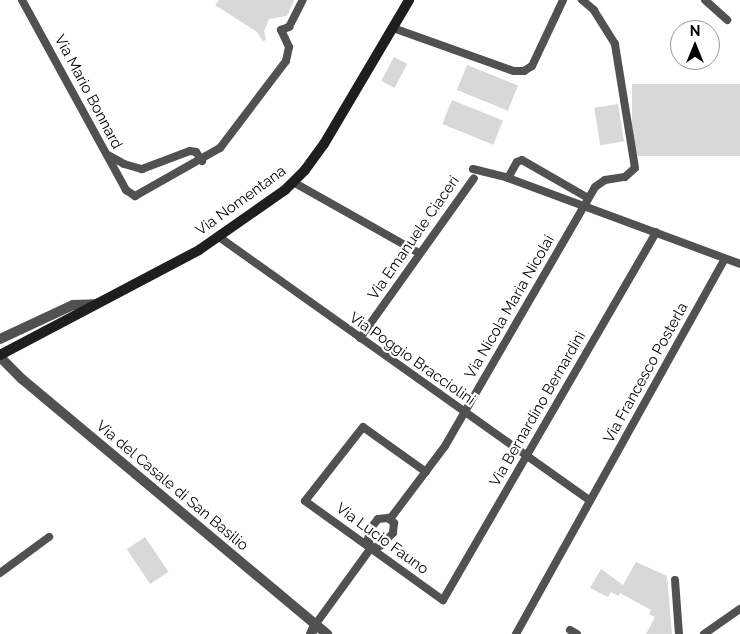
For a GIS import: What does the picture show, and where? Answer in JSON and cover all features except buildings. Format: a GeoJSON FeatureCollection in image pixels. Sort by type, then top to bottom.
{"type":"FeatureCollection","features":[{"type":"Feature","properties":{"kind":"main road","name":"Via Nomentana"},"geometry":{"type":"LineString","coordinates":[[0,356],[218,237],[293,182],[326,140],[409,0]]}},
{"type":"Feature","properties":{"kind":"street","name":"Via Mario Bonnard"},"geometry":{"type":"LineString","coordinates":[[22,0],[126,190],[133,196],[142,194],[202,161]]}},
{"type":"Feature","properties":{"kind":"street"},"geometry":{"type":"LineString","coordinates":[[105,152],[119,162],[137,168],[156,166],[190,151],[195,151],[202,161],[220,148],[283,65],[289,49],[281,30],[289,27],[303,0]]}},
{"type":"Feature","properties":{"kind":"street"},"geometry":{"type":"LineString","coordinates":[[394,28],[514,71],[524,71],[532,66],[563,0]]}},
{"type":"Feature","properties":{"kind":"street","name":"Via Nicola Maria Nicolai"},"geometry":{"type":"LineString","coordinates":[[390,519],[426,472],[464,413],[599,182],[633,172],[635,168],[615,44],[594,10],[582,0]]}},
{"type":"Feature","properties":{"kind":"street"},"geometry":{"type":"LineString","coordinates":[[705,0],[727,20]]}},
{"type":"Feature","properties":{"kind":"street"},"geometry":{"type":"LineString","coordinates":[[508,178],[517,162],[522,160],[588,198]]}},
{"type":"Feature","properties":{"kind":"street"},"geometry":{"type":"LineString","coordinates":[[473,169],[508,178],[740,264]]}},
{"type":"Feature","properties":{"kind":"street","name":"Via Emanuele Ciaceri"},"geometry":{"type":"LineString","coordinates":[[360,338],[474,178]]}},
{"type":"Feature","properties":{"kind":"street"},"geometry":{"type":"LineString","coordinates":[[293,182],[419,253]]}},
{"type":"Feature","properties":{"kind":"street","name":"Via Bernardino Bernardini"},"geometry":{"type":"LineString","coordinates":[[443,600],[656,232]]}},
{"type":"Feature","properties":{"kind":"street","name":"Via Poggio Bracciolini"},"geometry":{"type":"LineString","coordinates":[[218,237],[590,501]]}},
{"type":"Feature","properties":{"kind":"street","name":"Via Francesco Posterla"},"geometry":{"type":"LineString","coordinates":[[516,634],[725,259]]}},
{"type":"Feature","properties":{"kind":"street","name":"Via Nomentana"},"geometry":{"type":"LineString","coordinates":[[0,339],[73,305],[96,304]]}},
{"type":"Feature","properties":{"kind":"street","name":"Via del Casale di San Basilio"},"geometry":{"type":"LineString","coordinates":[[0,356],[16,374],[313,629],[326,634]]}},
{"type":"Feature","properties":{"kind":"street"},"geometry":{"type":"LineString","coordinates":[[0,372],[16,374]]}},
{"type":"Feature","properties":{"kind":"street","name":"Via Lucio Fauno"},"geometry":{"type":"LineString","coordinates":[[426,472],[363,426],[304,501],[443,600]]}},
{"type":"Feature","properties":{"kind":"street"},"geometry":{"type":"LineString","coordinates":[[313,629],[371,548],[380,546],[393,533],[395,525],[390,519],[381,518],[371,528],[368,539],[371,548]]}},
{"type":"Feature","properties":{"kind":"street"},"geometry":{"type":"LineString","coordinates":[[0,573],[49,537]]}},
{"type":"Feature","properties":{"kind":"street"},"geometry":{"type":"LineString","coordinates":[[675,580],[678,634]]}},
{"type":"Feature","properties":{"kind":"street"},"geometry":{"type":"LineString","coordinates":[[704,634],[740,609]]}},
{"type":"Feature","properties":{"kind":"shaded area"},"geometry":{"type":"Polygon","coordinates":[[[219,0],[294,0],[287,16],[269,19],[264,31],[266,40],[263,41],[257,32],[215,5],[219,0]]]}},
{"type":"Feature","properties":{"kind":"shaded area"},"geometry":{"type":"Polygon","coordinates":[[[394,57],[407,64],[395,88],[381,81],[394,57]]]}},
{"type":"Feature","properties":{"kind":"shaded area"},"geometry":{"type":"Polygon","coordinates":[[[467,65],[518,86],[508,111],[457,90],[467,65]]]}},
{"type":"Feature","properties":{"kind":"shaded area"},"geometry":{"type":"Polygon","coordinates":[[[632,84],[740,84],[740,156],[632,156],[632,84]]]}},
{"type":"Feature","properties":{"kind":"shaded area"},"geometry":{"type":"Polygon","coordinates":[[[452,100],[503,121],[493,145],[442,124],[452,100]]]}},
{"type":"Feature","properties":{"kind":"shaded area"},"geometry":{"type":"Polygon","coordinates":[[[618,104],[624,142],[600,145],[594,108],[618,104]]]}},
{"type":"Feature","properties":{"kind":"shaded area"},"geometry":{"type":"Polygon","coordinates":[[[145,537],[168,572],[150,584],[127,549],[145,537]]]}},
{"type":"Feature","properties":{"kind":"shaded area"},"geometry":{"type":"Polygon","coordinates":[[[636,562],[667,576],[672,634],[646,634],[655,617],[649,614],[651,610],[620,593],[618,596],[611,592],[608,597],[590,588],[601,569],[623,585],[636,562]]]}}]}
